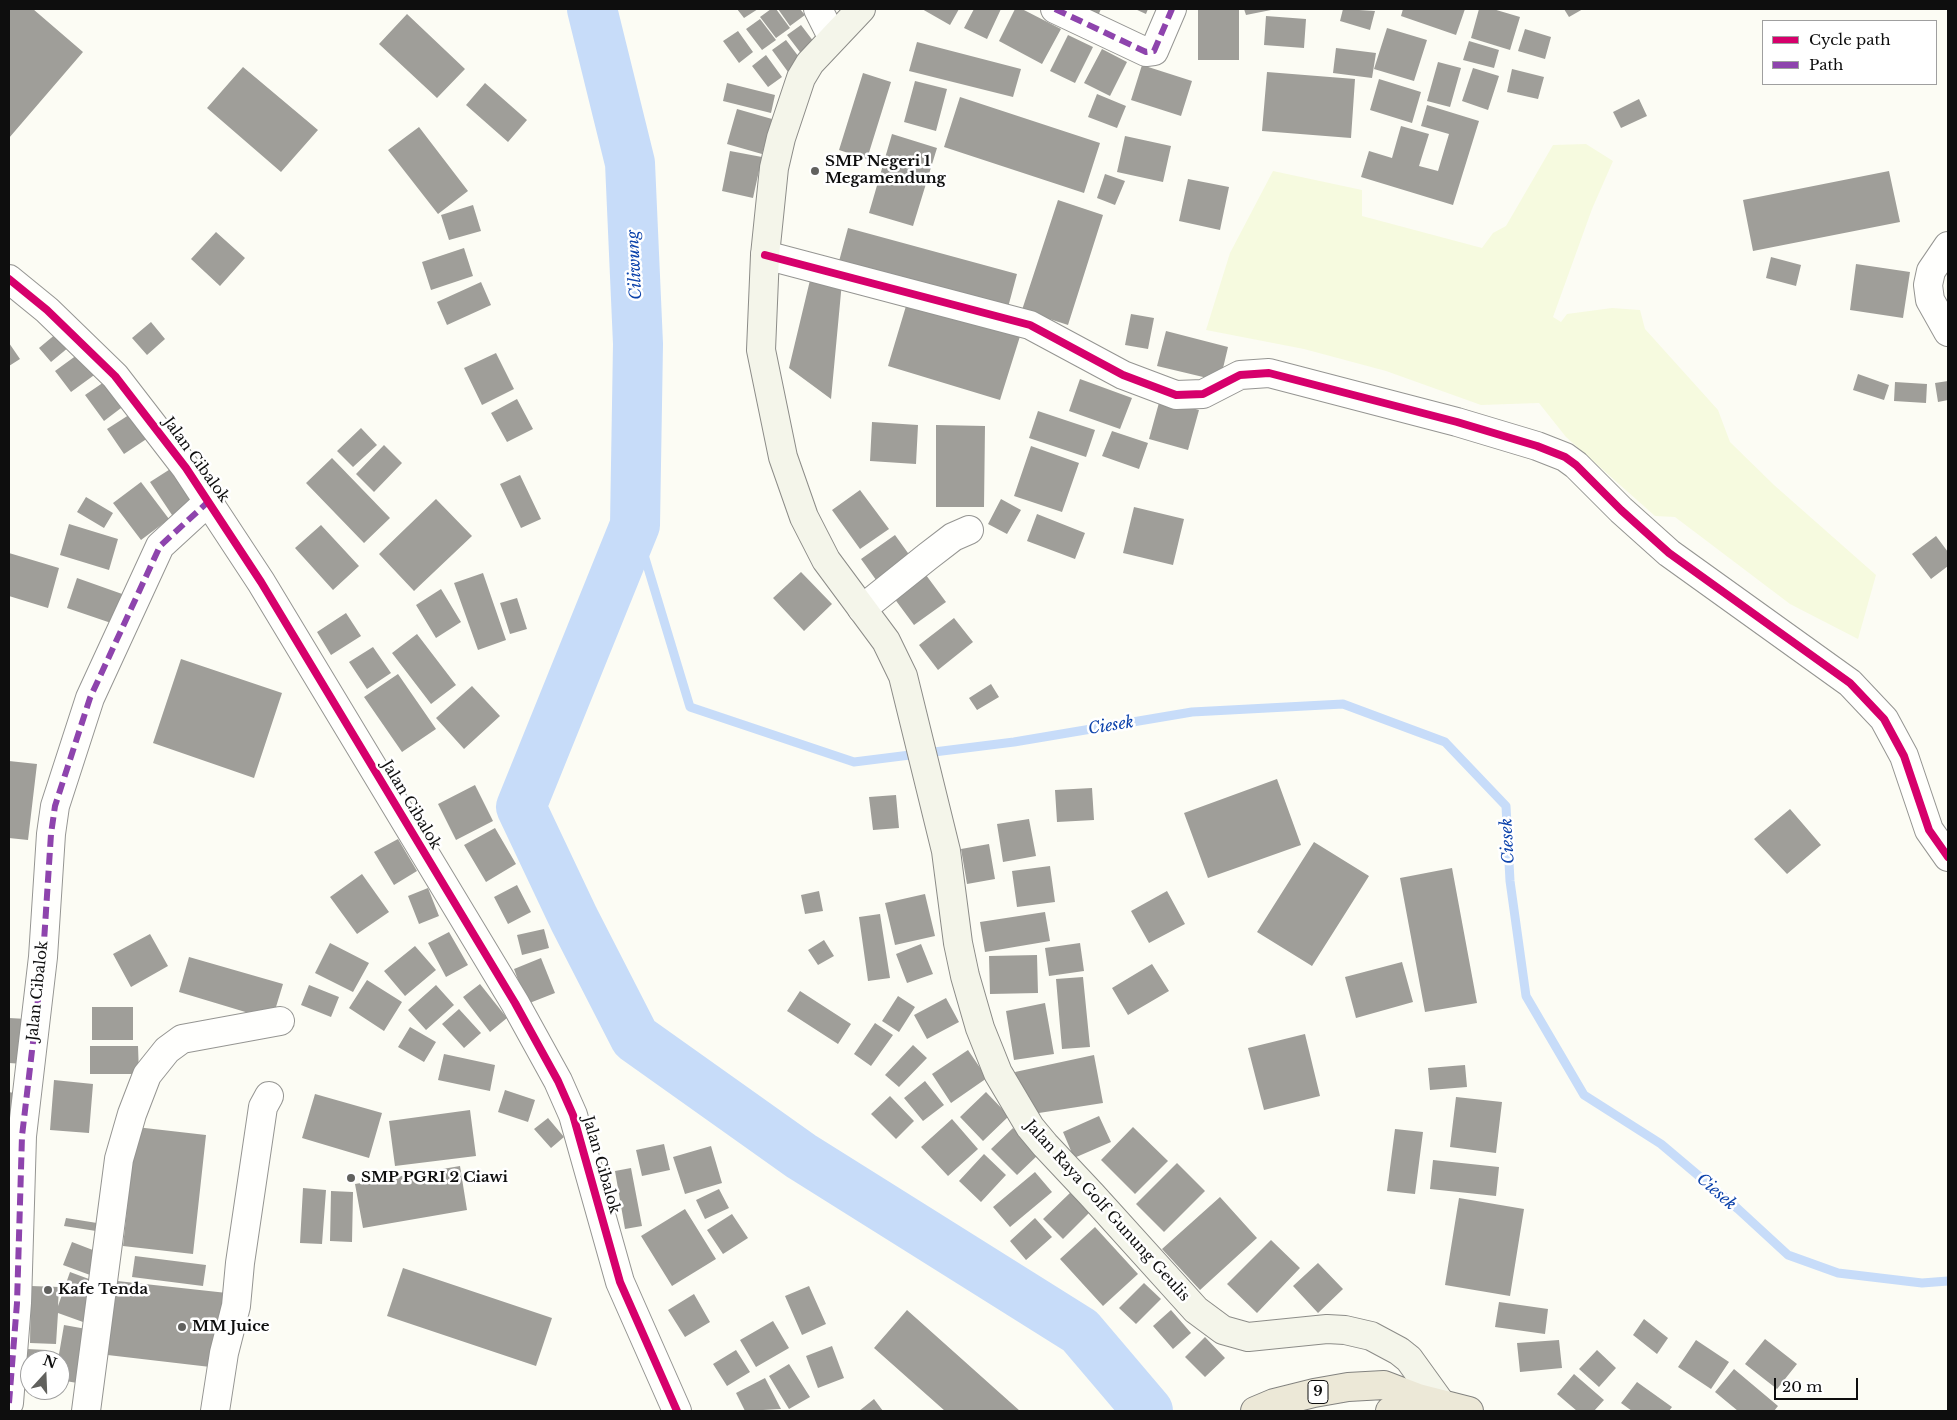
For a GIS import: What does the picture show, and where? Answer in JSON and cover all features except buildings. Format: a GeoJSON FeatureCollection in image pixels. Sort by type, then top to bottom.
{"type":"FeatureCollection","features":[{"type":"Feature","properties":{"kind":"highway","name":"9"},"geometry":{"type":"LineString","coordinates":[[1255,1411],[1274,1403],[1314,1393],[1348,1387],[1384,1385],[1469,1411]]}},
{"type":"Feature","properties":{"kind":"highway"},"geometry":{"type":"LineString","coordinates":[[1390,1411],[1429,1400]]}},
{"type":"Feature","properties":{"kind":"main road","name":"Jalan Raya Golf Gunung Geulis"},"geometry":{"type":"LineString","coordinates":[[861,9],[810,62],[801,78],[781,138],[774,168],[765,255],[761,350],[783,457],[793,488],[816,542],[841,582],[893,652],[903,676],[946,851],[958,943],[980,1028],[998,1073],[1030,1127],[1045,1146],[1196,1310],[1223,1330],[1248,1337],[1328,1329],[1345,1330],[1371,1336],[1399,1350],[1409,1359],[1429,1400]]}},
{"type":"Feature","properties":{"kind":"street"},"geometry":{"type":"LineString","coordinates":[[818,9],[832,37]]}},
{"type":"Feature","properties":{"kind":"street"},"geometry":{"type":"LineString","coordinates":[[1056,9],[1146,52],[1154,51],[1172,9]]}},
{"type":"Feature","properties":{"kind":"street"},"geometry":{"type":"LineString","coordinates":[[1948,246],[1932,271],[1928,285],[1930,300],[1948,332]]}},
{"type":"Feature","properties":{"kind":"street"},"geometry":{"type":"LineString","coordinates":[[765,255],[1030,325],[1123,376],[1176,395],[1203,394],[1240,375],[1269,373],[1458,422],[1537,446],[1565,457],[1620,510],[1669,553],[1850,683],[1884,719],[1904,756],[1929,830],[1948,857]]}},
{"type":"Feature","properties":{"kind":"street","name":"Jalan Cibalok"},"geometry":{"type":"LineString","coordinates":[[9,279],[47,310],[115,376],[167,442],[209,501],[515,1003],[558,1082],[573,1115],[623,1289],[677,1411]]}},
{"type":"Feature","properties":{"kind":"street","name":"Jalan Cibalok"},"geometry":{"type":"LineString","coordinates":[[9,1402],[18,1303],[22,1136],[42,966],[51,834],[55,806],[90,698],[160,546],[209,501]]}},
{"type":"Feature","properties":{"kind":"street"},"geometry":{"type":"LineString","coordinates":[[862,609],[933,552],[953,538],[969,530]]}},
{"type":"Feature","properties":{"kind":"street"},"geometry":{"type":"LineString","coordinates":[[86,1411],[120,1159],[132,1114],[147,1075],[167,1050],[182,1040],[280,1021]]}},
{"type":"Feature","properties":{"kind":"street"},"geometry":{"type":"LineString","coordinates":[[215,1411],[224,1353],[236,1306],[240,1263],[263,1107],[269,1096]]}},
{"type":"Feature","properties":{"kind":"green space"},"geometry":{"type":"Polygon","coordinates":[[[1586,144],[1613,161],[1592,209],[1553,317],[1561,322],[1567,314],[1612,308],[1640,310],[1645,329],[1718,410],[1730,442],[1774,485],[1876,575],[1858,639],[1790,604],[1675,517],[1655,516],[1566,437],[1539,403],[1481,405],[1386,371],[1304,349],[1206,330],[1230,253],[1273,171],[1362,190],[1362,216],[1482,248],[1493,233],[1506,226],[1553,145],[1586,144]]]}},
{"type":"Feature","properties":{"kind":"waterway","name":"Ciliwung"},"geometry":{"type":"LineString","coordinates":[[592,9],[630,163],[638,344],[635,525],[521,807],[574,919],[635,1038],[801,1156],[1080,1331],[1148,1411]]}},
{"type":"Feature","properties":{"kind":"waterway","name":"Ciesek"},"geometry":{"type":"LineString","coordinates":[[635,525],[690,707],[854,762],[1014,742],[1192,712],[1343,704],[1445,742],[1506,806],[1510,881],[1526,996],[1584,1095],[1661,1144],[1738,1209],[1788,1255],[1838,1273],[1922,1283],[1948,1281]]}},
{"type":"Feature","properties":{"kind":"marked path"},"geometry":{"type":"LineString","coordinates":[[1055,9],[1146,52],[1154,51],[1172,9]]}},
{"type":"Feature","properties":{"kind":"marked path"},"geometry":{"type":"LineString","coordinates":[[9,1403],[17,1303],[22,1136],[43,957],[51,834],[55,806],[90,698],[160,546],[209,501]]}},
{"type":"Feature","properties":{"kind":"cycle path"},"geometry":{"type":"LineString","coordinates":[[765,255],[1030,325],[1123,375],[1176,395],[1203,394],[1240,375],[1269,373],[1457,422],[1537,446],[1565,457],[1576,465],[1621,510],[1669,553],[1850,683],[1884,719],[1904,756],[1929,830],[1948,857]]}},
{"type":"Feature","properties":{"kind":"cycle path"},"geometry":{"type":"LineString","coordinates":[[9,279],[47,310],[115,376],[186,468],[261,582],[515,1003],[558,1081],[573,1115],[620,1282],[677,1411]]}},
{"type":"Feature","properties":{"kind":"place","name":"SMP Negeri 1 Megamendung"},"geometry":{"type":"Point","coordinates":[815,171]}},
{"type":"Feature","properties":{"kind":"place","name":"SMP PGRI 2 Ciawi"},"geometry":{"type":"Point","coordinates":[351,1178]}},
{"type":"Feature","properties":{"kind":"place","name":"Kafe Tenda"},"geometry":{"type":"Point","coordinates":[48,1290]}},
{"type":"Feature","properties":{"kind":"place","name":"MM Juice"},"geometry":{"type":"Point","coordinates":[182,1327]}}]}
